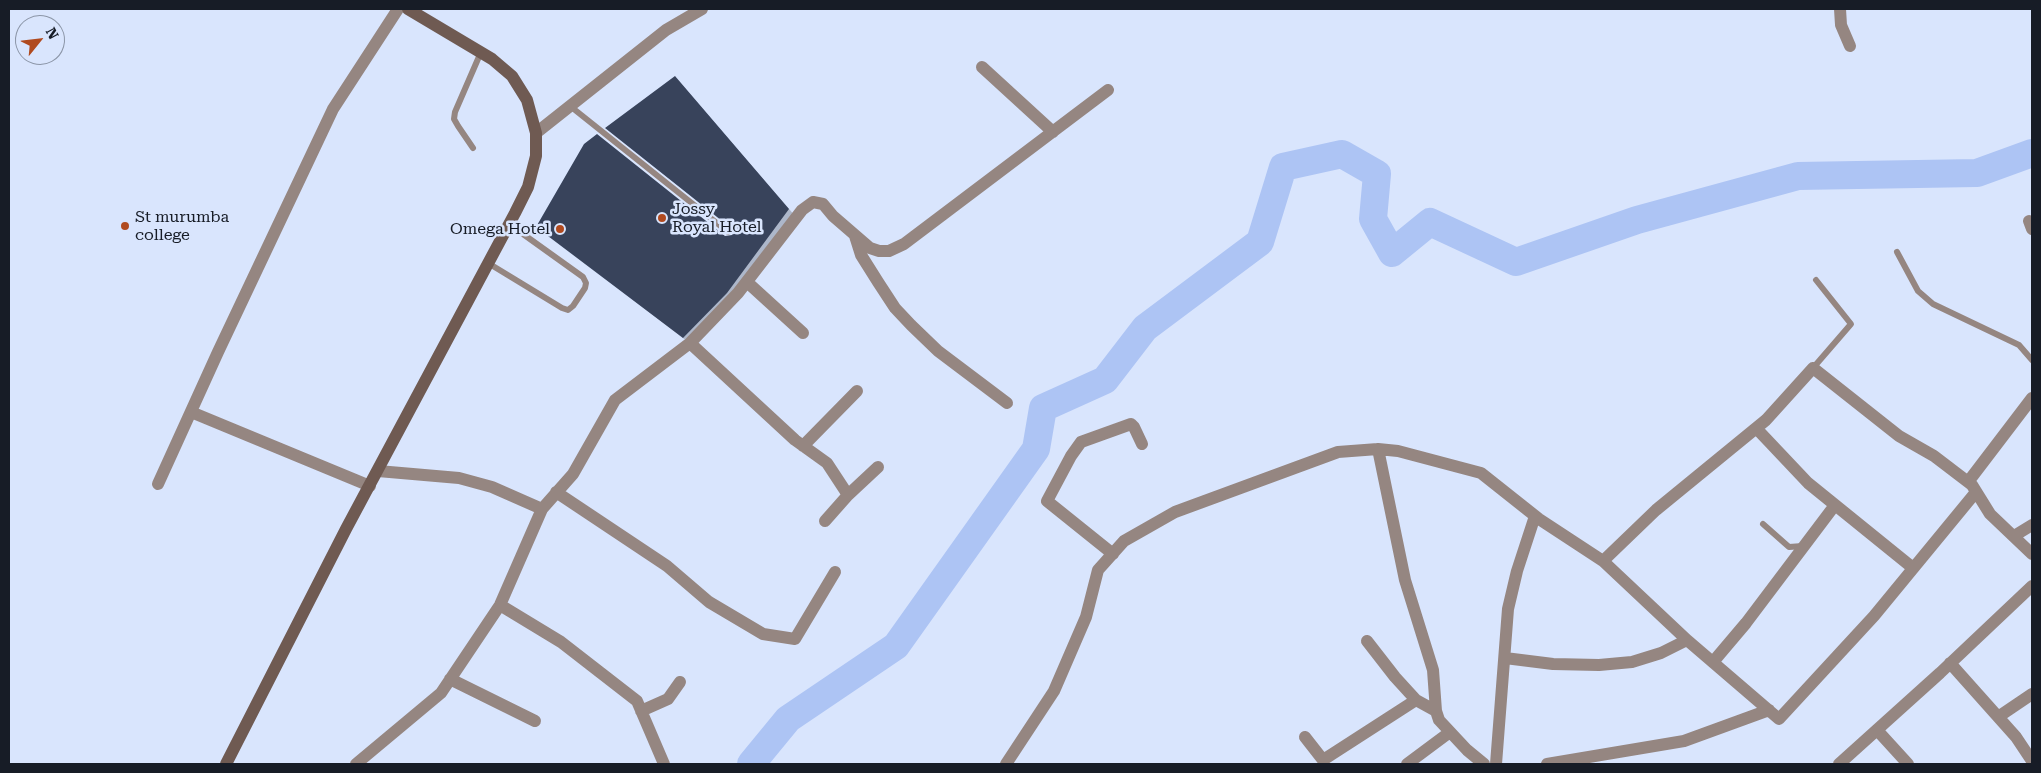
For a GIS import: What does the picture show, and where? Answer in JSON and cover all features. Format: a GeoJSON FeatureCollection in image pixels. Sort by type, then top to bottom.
{"type":"FeatureCollection","features":[{"type":"Feature","properties":{"kind":"street"},"geometry":{"type":"LineString","coordinates":[[158,484],[333,109],[398,9]]}},
{"type":"Feature","properties":{"kind":"street"},"geometry":{"type":"LineString","coordinates":[[226,764],[528,187],[536,156],[536,133],[527,100],[512,76],[492,59],[408,9]]}},
{"type":"Feature","properties":{"kind":"street"},"geometry":{"type":"LineString","coordinates":[[536,133],[666,30],[702,9]]}},
{"type":"Feature","properties":{"kind":"street"},"geometry":{"type":"LineString","coordinates":[[1840,9],[1841,25],[1850,46]]}},
{"type":"Feature","properties":{"kind":"street"},"geometry":{"type":"LineString","coordinates":[[982,67],[1053,132]]}},
{"type":"Feature","properties":{"kind":"street"},"geometry":{"type":"LineString","coordinates":[[356,764],[441,693],[500,605],[542,509],[573,474],[615,400],[690,343],[738,293],[802,210],[813,202],[822,204],[870,248],[879,251],[889,251],[904,244],[1108,90]]}},
{"type":"Feature","properties":{"kind":"street"},"geometry":{"type":"LineString","coordinates":[[854,234],[861,255],[895,308],[910,325],[938,351],[1006,403]]}},
{"type":"Feature","properties":{"kind":"street"},"geometry":{"type":"LineString","coordinates":[[747,282],[803,333]]}},
{"type":"Feature","properties":{"kind":"street"},"geometry":{"type":"LineString","coordinates":[[690,343],[803,446],[827,463],[848,495]]}},
{"type":"Feature","properties":{"kind":"street"},"geometry":{"type":"LineString","coordinates":[[1603,561],[1656,510],[1766,420],[1813,368],[1899,436],[1934,456],[1972,487],[1990,514],[2032,554]]}},
{"type":"Feature","properties":{"kind":"street"},"geometry":{"type":"LineString","coordinates":[[803,446],[857,391]]}},
{"type":"Feature","properties":{"kind":"street"},"geometry":{"type":"LineString","coordinates":[[1006,764],[1054,691],[1086,617],[1098,570],[1124,541],[1175,512],[1338,452],[1378,449],[1398,451],[1481,473],[1535,516],[1603,561],[1687,640],[1779,719],[1874,616],[1913,568],[1972,487],[2032,398]]}},
{"type":"Feature","properties":{"kind":"street"},"geometry":{"type":"LineString","coordinates":[[191,412],[370,486]]}},
{"type":"Feature","properties":{"kind":"street"},"geometry":{"type":"LineString","coordinates":[[1112,554],[1047,501],[1081,442],[1131,424],[1142,444]]}},
{"type":"Feature","properties":{"kind":"street"},"geometry":{"type":"LineString","coordinates":[[1756,428],[1808,483],[1913,568]]}},
{"type":"Feature","properties":{"kind":"street"},"geometry":{"type":"LineString","coordinates":[[1378,449],[1405,580],[1433,670],[1438,720],[1484,764]]}},
{"type":"Feature","properties":{"kind":"street"},"geometry":{"type":"LineString","coordinates":[[825,521],[848,495],[878,467]]}},
{"type":"Feature","properties":{"kind":"street"},"geometry":{"type":"LineString","coordinates":[[378,471],[459,478],[492,487],[542,509]]}},
{"type":"Feature","properties":{"kind":"street"},"geometry":{"type":"LineString","coordinates":[[556,492],[667,566],[709,602],[762,634],[795,639],[835,572]]}},
{"type":"Feature","properties":{"kind":"street"},"geometry":{"type":"LineString","coordinates":[[1713,662],[1746,623],[1835,505]]}},
{"type":"Feature","properties":{"kind":"street"},"geometry":{"type":"LineString","coordinates":[[1496,764],[1508,609],[1517,571],[1535,516]]}},
{"type":"Feature","properties":{"kind":"street"},"geometry":{"type":"LineString","coordinates":[[2014,536],[2032,525]]}},
{"type":"Feature","properties":{"kind":"street"},"geometry":{"type":"LineString","coordinates":[[1839,764],[2032,586]]}},
{"type":"Feature","properties":{"kind":"street"},"geometry":{"type":"LineString","coordinates":[[500,605],[561,642],[637,701],[664,764]]}},
{"type":"Feature","properties":{"kind":"street"},"geometry":{"type":"LineString","coordinates":[[1505,658],[1553,664],[1632,662],[1661,653],[1687,640]]}},
{"type":"Feature","properties":{"kind":"street"},"geometry":{"type":"LineString","coordinates":[[1367,641],[1416,700],[1436,712]]}},
{"type":"Feature","properties":{"kind":"street"},"geometry":{"type":"LineString","coordinates":[[1950,663],[2016,737],[2032,761]]}},
{"type":"Feature","properties":{"kind":"street"},"geometry":{"type":"LineString","coordinates":[[450,679],[535,721]]}},
{"type":"Feature","properties":{"kind":"street"},"geometry":{"type":"LineString","coordinates":[[641,711],[668,699],[680,682]]}},
{"type":"Feature","properties":{"kind":"street"},"geometry":{"type":"LineString","coordinates":[[1998,717],[2032,694]]}},
{"type":"Feature","properties":{"kind":"street"},"geometry":{"type":"LineString","coordinates":[[1304,737],[1324,760],[1416,700]]}},
{"type":"Feature","properties":{"kind":"street"},"geometry":{"type":"LineString","coordinates":[[1547,764],[1684,741],[1769,710]]}},
{"type":"Feature","properties":{"kind":"street"},"geometry":{"type":"LineString","coordinates":[[1877,730],[1908,764]]}},
{"type":"Feature","properties":{"kind":"street"},"geometry":{"type":"LineString","coordinates":[[1407,764],[1450,732]]}},
{"type":"Feature","properties":{"kind":"lane"},"geometry":{"type":"LineString","coordinates":[[473,148],[454,119],[454,112],[481,52]]}},
{"type":"Feature","properties":{"kind":"lane"},"geometry":{"type":"LineString","coordinates":[[570,106],[728,232]]}},
{"type":"Feature","properties":{"kind":"lane"},"geometry":{"type":"LineString","coordinates":[[488,263],[568,310],[573,306],[585,288],[586,283],[583,277],[509,224]]}},
{"type":"Feature","properties":{"kind":"lane"},"geometry":{"type":"LineString","coordinates":[[1897,252],[1918,291],[1933,304],[2019,345],[2032,360]]}},
{"type":"Feature","properties":{"kind":"lane"},"geometry":{"type":"LineString","coordinates":[[1813,368],[1851,324],[1816,280]]}},
{"type":"Feature","properties":{"kind":"lane"},"geometry":{"type":"LineString","coordinates":[[1763,524],[1789,546],[1804,546]]}},
{"type":"Feature","properties":{"kind":"building","name":"Jossy Royal Hotel"},"geometry":{"type":"Polygon","coordinates":[[[675,76],[789,209],[727,293],[683,338],[536,227],[584,144],[597,134],[725,236],[732,235],[731,228],[605,128],[675,76]]]}},
{"type":"Feature","properties":{"kind":"waterway"},"geometry":{"type":"LineString","coordinates":[[751,764],[788,719],[896,646],[1036,449],[1043,408],[1105,380],[1145,328],[1260,242],[1283,167],[1342,154],[1377,174],[1373,219],[1392,253],[1430,222],[1516,262],[1637,220],[1798,176],[1977,173],[2032,153]]}},
{"type":"Feature","properties":{"kind":"place","name":"Jossy Royal Hotel"},"geometry":{"type":"Point","coordinates":[662,218]}},
{"type":"Feature","properties":{"kind":"place","name":"St murumba college"},"geometry":{"type":"Point","coordinates":[125,226]}},
{"type":"Feature","properties":{"kind":"place","name":"Omega Hotel"},"geometry":{"type":"Point","coordinates":[560,229]}}]}
